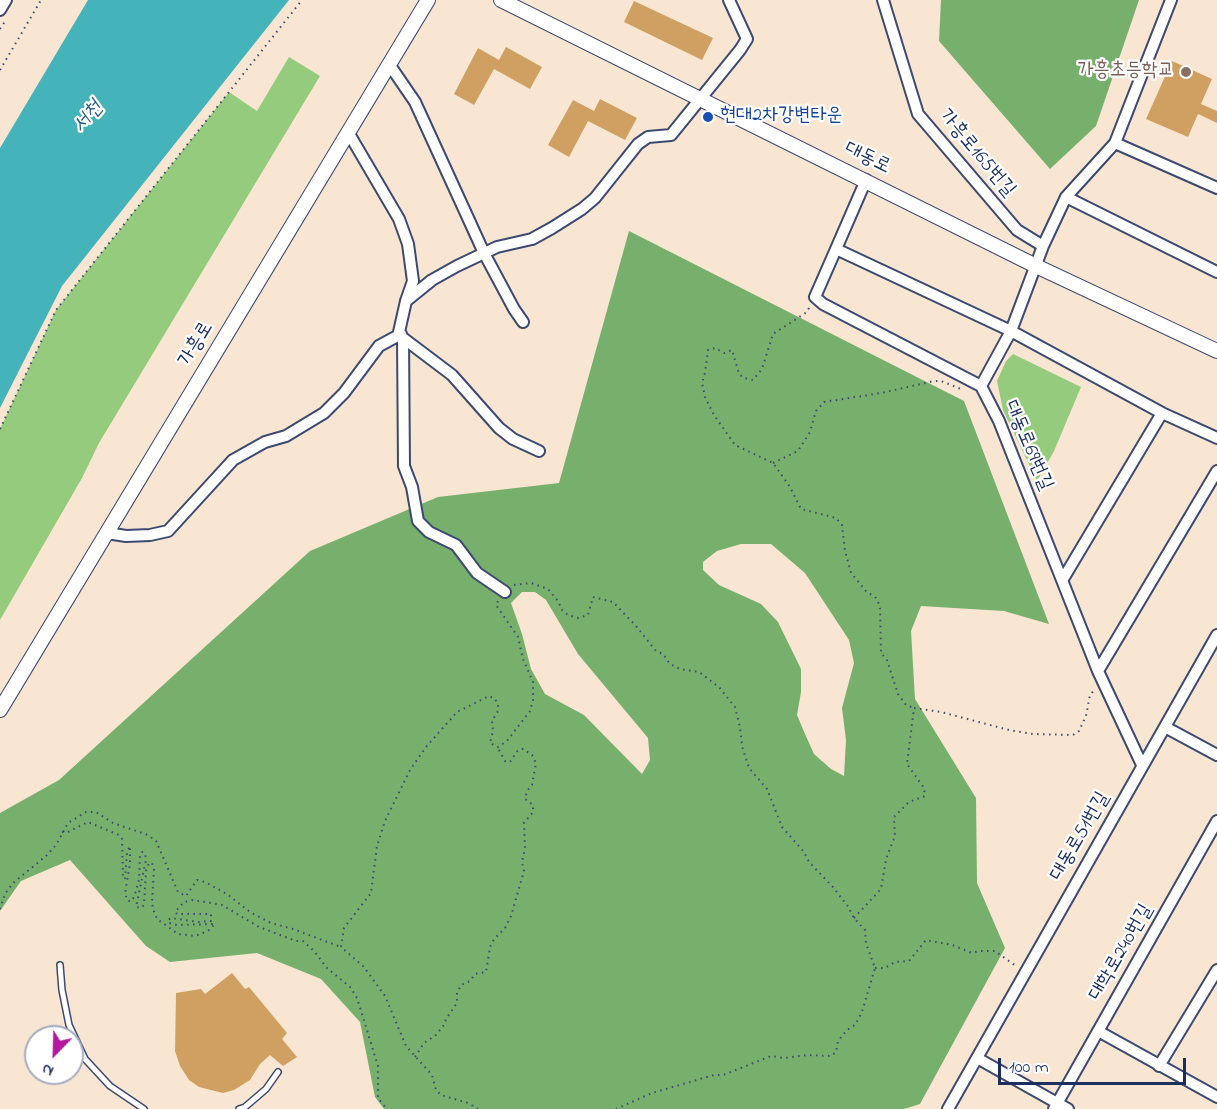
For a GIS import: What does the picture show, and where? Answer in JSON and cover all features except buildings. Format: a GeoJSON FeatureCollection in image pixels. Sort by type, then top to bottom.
{"type":"FeatureCollection","features":[{"type":"Feature","properties":{"kind":"main road","name":"가흥로"},"geometry":{"type":"LineString","coordinates":[[0,710],[428,0]]}},
{"type":"Feature","properties":{"kind":"main road","name":"대동로"},"geometry":{"type":"LineString","coordinates":[[501,0],[1036,266],[1217,351]]}},
{"type":"Feature","properties":{"kind":"street"},"geometry":{"type":"LineString","coordinates":[[0,10],[6,0]]}},
{"type":"Feature","properties":{"kind":"street"},"geometry":{"type":"LineString","coordinates":[[406,301],[432,280],[483,253],[497,247],[532,239],[582,209],[595,198],[638,144],[648,137],[670,135],[747,39],[729,0]]}},
{"type":"Feature","properties":{"kind":"street","name":"가흥로165번길"},"geometry":{"type":"LineString","coordinates":[[883,0],[918,114],[1017,230],[1043,246]]}},
{"type":"Feature","properties":{"kind":"street"},"geometry":{"type":"LineString","coordinates":[[1171,0],[1115,143],[1217,189]]}},
{"type":"Feature","properties":{"kind":"street"},"geometry":{"type":"LineString","coordinates":[[389,64],[415,102],[483,253],[523,322]]}},
{"type":"Feature","properties":{"kind":"street"},"geometry":{"type":"LineString","coordinates":[[348,132],[399,219],[408,244],[413,281],[406,301],[402,336],[405,466],[418,521],[429,532],[456,546],[477,573],[505,592]]}},
{"type":"Feature","properties":{"kind":"street","name":"대동로69번길"},"geometry":{"type":"LineString","coordinates":[[1115,143],[1066,198],[1043,246],[1011,331],[977,384],[999,421],[1098,671],[1142,765]]}},
{"type":"Feature","properties":{"kind":"street"},"geometry":{"type":"LineString","coordinates":[[866,180],[815,297],[823,304],[977,384]]}},
{"type":"Feature","properties":{"kind":"street"},"geometry":{"type":"LineString","coordinates":[[1066,198],[1217,272]]}},
{"type":"Feature","properties":{"kind":"street"},"geometry":{"type":"LineString","coordinates":[[836,249],[1011,331],[1162,413],[1217,438]]}},
{"type":"Feature","properties":{"kind":"street"},"geometry":{"type":"LineString","coordinates":[[107,533],[150,536],[168,531],[233,460],[265,442],[286,436],[324,413],[345,393],[379,346],[402,336]]}},
{"type":"Feature","properties":{"kind":"street"},"geometry":{"type":"LineString","coordinates":[[402,336],[452,375],[499,428],[513,439],[538,451]]}},
{"type":"Feature","properties":{"kind":"street"},"geometry":{"type":"LineString","coordinates":[[1063,579],[1162,413]]}},
{"type":"Feature","properties":{"kind":"street"},"geometry":{"type":"LineString","coordinates":[[1098,671],[1217,471]]}},
{"type":"Feature","properties":{"kind":"street","name":"대동로51번길"},"geometry":{"type":"LineString","coordinates":[[948,1109],[1217,635]]}},
{"type":"Feature","properties":{"kind":"street"},"geometry":{"type":"LineString","coordinates":[[1165,727],[1217,755]]}},
{"type":"Feature","properties":{"kind":"street","name":"대학로240번길"},"geometry":{"type":"LineString","coordinates":[[1056,1106],[1217,821]]}},
{"type":"Feature","properties":{"kind":"street"},"geometry":{"type":"LineString","coordinates":[[1159,1066],[1217,970]]}},
{"type":"Feature","properties":{"kind":"street"},"geometry":{"type":"LineString","coordinates":[[1098,1031],[1217,1097]]}},
{"type":"Feature","properties":{"kind":"street"},"geometry":{"type":"LineString","coordinates":[[976,1058],[1056,1106],[1068,1109]]}},
{"type":"Feature","properties":{"kind":"lane"},"geometry":{"type":"LineString","coordinates":[[60,965],[69,1025],[85,1059],[110,1086],[144,1109]]}},
{"type":"Feature","properties":{"kind":"lane"},"geometry":{"type":"LineString","coordinates":[[239,1109],[245,1107],[266,1089],[279,1072]]}},
{"type":"Feature","properties":{"kind":"path"},"geometry":{"type":"LineString","coordinates":[[0,70],[41,0]]}},
{"type":"Feature","properties":{"kind":"path"},"geometry":{"type":"LineString","coordinates":[[0,429],[56,310],[302,0]]}},
{"type":"Feature","properties":{"kind":"path"},"geometry":{"type":"LineString","coordinates":[[815,297],[807,312],[773,334],[762,369],[753,380],[739,374],[732,350],[724,353],[715,348],[708,351],[702,383],[705,397],[714,416],[735,445],[773,463],[790,487],[801,509],[836,518],[842,525],[845,551],[851,573],[866,591],[876,598],[880,606],[881,653],[887,660],[898,694],[906,705],[1009,730],[1033,734],[1072,735],[1079,731],[1086,716],[1092,692],[1104,683]]}},
{"type":"Feature","properties":{"kind":"path"},"geometry":{"type":"LineString","coordinates":[[773,463],[798,451],[810,432],[816,411],[824,402],[881,393],[934,381],[941,381],[961,389],[977,384]]}},
{"type":"Feature","properties":{"kind":"path"},"geometry":{"type":"LineString","coordinates":[[498,747],[507,741],[530,711],[533,700],[533,682],[518,637],[496,605],[505,592],[512,585],[531,583],[548,589],[567,615],[578,618],[588,615],[593,597],[613,602],[670,664],[680,669],[699,672],[719,687],[735,707],[748,768],[767,789],[782,827],[804,852],[809,862],[847,904],[854,918],[865,930],[866,943],[875,968],[862,1012],[855,1025],[847,1030],[838,1041],[836,1052],[831,1056],[807,1055],[784,1058],[771,1056],[723,1075],[714,1075],[652,1093],[616,1109]]}},
{"type":"Feature","properties":{"kind":"path"},"geometry":{"type":"LineString","coordinates":[[341,947],[344,928],[371,893],[377,846],[385,821],[410,770],[426,747],[458,712],[489,696],[495,699],[498,711],[492,721],[493,731],[490,743],[498,747],[505,761],[510,762],[518,750],[523,749],[532,755],[536,763],[532,785],[525,799],[533,804],[533,812],[524,823],[525,848],[522,862],[524,871],[511,916],[490,947],[486,972],[475,974],[470,981],[461,986],[457,993],[457,1003],[444,1025],[436,1035],[424,1043],[416,1057]]}},
{"type":"Feature","properties":{"kind":"path"},"geometry":{"type":"LineString","coordinates":[[854,918],[881,889],[886,859],[895,837],[894,817],[909,802],[925,796],[924,788],[907,764],[914,708]]}},
{"type":"Feature","properties":{"kind":"path"},"geometry":{"type":"LineString","coordinates":[[0,909],[5,894],[13,883],[46,856],[56,845],[68,823],[86,812],[96,812],[112,823],[148,835],[156,841],[178,892],[186,896],[197,880],[205,882],[271,923],[341,947],[364,967],[385,996],[406,1046],[432,1075],[436,1090],[441,1095],[468,1103],[478,1109]]}},
{"type":"Feature","properties":{"kind":"path"},"geometry":{"type":"LineString","coordinates":[[62,832],[68,832],[88,822],[119,835],[122,839],[123,877],[125,879],[127,852],[130,846],[125,894],[128,902],[132,901],[139,880],[140,855],[142,852],[145,853],[146,860],[136,907],[141,908],[144,905],[146,870],[150,863],[154,869],[153,909],[157,919],[178,934],[195,936],[208,931],[215,924],[177,925],[169,923],[168,920],[171,918],[199,922],[211,921],[212,914],[177,914],[175,912],[184,902],[193,900],[222,904],[259,927],[296,941],[303,941],[327,968],[351,987],[357,998],[378,1066],[378,1098],[387,1109]]}},
{"type":"Feature","properties":{"kind":"path"},"geometry":{"type":"LineString","coordinates":[[875,968],[885,968],[895,962],[909,961],[926,940],[952,945],[972,953],[995,951],[1024,974]]}},
{"type":"Feature","properties":{"kind":"green space"},"geometry":{"type":"Polygon","coordinates":[[[941,0],[1139,0],[1096,126],[1050,169],[939,41],[941,0]]]}},
{"type":"Feature","properties":{"kind":"green space"},"geometry":{"type":"Polygon","coordinates":[[[289,57],[320,76],[99,443],[82,478],[0,620],[0,429],[56,310],[229,92],[257,111],[289,57]]]}},
{"type":"Feature","properties":{"kind":"green space"},"geometry":{"type":"Polygon","coordinates":[[[629,231],[964,401],[1049,624],[1004,611],[921,606],[911,631],[915,699],[976,798],[977,883],[1005,948],[920,1104],[904,1109],[384,1109],[375,1097],[360,1022],[321,979],[257,953],[170,962],[146,946],[70,860],[21,881],[0,911],[0,813],[59,780],[310,551],[438,497],[559,483],[629,231]],[[741,544],[717,551],[703,562],[703,570],[719,585],[761,604],[778,622],[801,669],[801,692],[797,715],[805,734],[814,754],[831,769],[844,776],[846,740],[842,708],[854,663],[849,640],[805,573],[771,544],[741,544]],[[522,592],[511,603],[531,669],[545,694],[584,715],[642,774],[650,760],[648,738],[578,654],[546,600],[535,592],[522,592]]]}},
{"type":"Feature","properties":{"kind":"green space"},"geometry":{"type":"Polygon","coordinates":[[[1013,354],[1081,387],[1054,451],[1037,481],[1003,410],[997,381],[1006,361],[1013,354]]]}},
{"type":"Feature","properties":{"kind":"water","name":"서천"},"geometry":{"type":"Polygon","coordinates":[[[88,0],[289,0],[62,286],[0,408],[0,148],[88,0]]]}},
{"type":"Feature","properties":{"kind":"place","name":"가흥초등학교"},"geometry":{"type":"Point","coordinates":[1186,72]}},
{"type":"Feature","properties":{"kind":"place","name":"현대2차강변타운"},"geometry":{"type":"Point","coordinates":[708,117]}}]}
